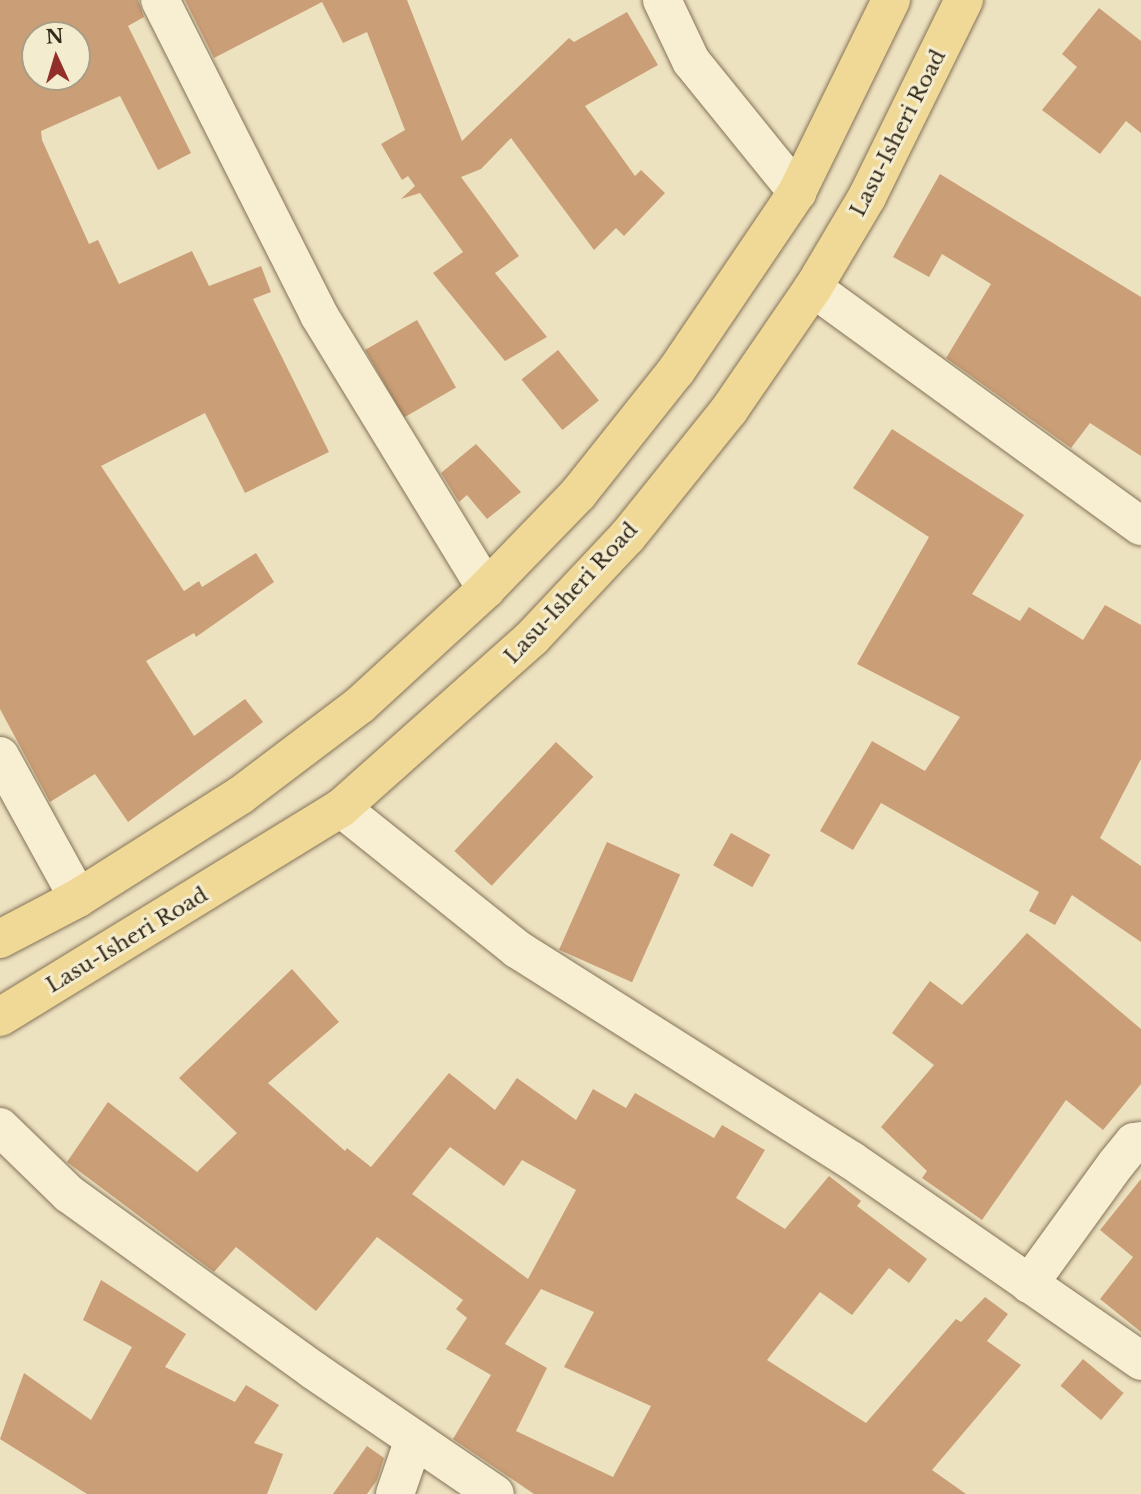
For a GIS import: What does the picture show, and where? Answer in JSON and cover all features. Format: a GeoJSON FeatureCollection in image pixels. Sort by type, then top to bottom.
{"type":"FeatureCollection","features":[{"type":"Feature","properties":{"kind":"main road"},"geometry":{"type":"LineString","coordinates":[[0,939],[78,898],[274,771],[360,705],[486,589],[578,494],[667,382],[797,192],[891,0]]}},
{"type":"Feature","properties":{"kind":"main road","name":"Lasu-Isheri Road"},"geometry":{"type":"LineString","coordinates":[[0,1017],[341,808],[532,638],[626,537],[729,410],[813,288],[867,197],[964,0]]}},
{"type":"Feature","properties":{"kind":"street"},"geometry":{"type":"LineString","coordinates":[[160,0],[319,315],[486,589]]}},
{"type":"Feature","properties":{"kind":"street"},"geometry":{"type":"LineString","coordinates":[[663,0],[691,61],[797,192]]}},
{"type":"Feature","properties":{"kind":"street"},"geometry":{"type":"LineString","coordinates":[[813,288],[1141,526]]}},
{"type":"Feature","properties":{"kind":"street"},"geometry":{"type":"LineString","coordinates":[[0,756],[78,898]]}},
{"type":"Feature","properties":{"kind":"street"},"geometry":{"type":"LineString","coordinates":[[341,808],[517,949],[851,1160],[1141,1361]]}},
{"type":"Feature","properties":{"kind":"street"},"geometry":{"type":"LineString","coordinates":[[0,1127],[69,1194],[495,1494]]}},
{"type":"Feature","properties":{"kind":"street"},"geometry":{"type":"LineString","coordinates":[[1030,1284],[1116,1164],[1134,1142],[1141,1141]]}},
{"type":"Feature","properties":{"kind":"street"},"geometry":{"type":"LineString","coordinates":[[395,1494],[414,1439]]}},
{"type":"Feature","properties":{"kind":"building"},"geometry":{"type":"Polygon","coordinates":[[[0,0],[138,0],[144,17],[128,26],[191,153],[158,170],[120,96],[41,131],[42,140],[89,244],[98,240],[119,284],[192,251],[209,286],[261,266],[271,292],[253,299],[329,452],[245,493],[205,413],[101,466],[184,591],[199,581],[202,587],[256,553],[274,582],[196,637],[194,633],[146,661],[194,736],[245,699],[263,722],[128,822],[95,774],[50,802],[0,709],[0,0]]]}},
{"type":"Feature","properties":{"kind":"building"},"geometry":{"type":"Polygon","coordinates":[[[185,0],[407,0],[462,141],[569,38],[574,42],[627,12],[658,65],[585,106],[635,176],[641,170],[665,193],[624,236],[616,228],[594,250],[511,138],[481,169],[461,177],[519,256],[495,273],[547,337],[505,361],[433,273],[463,252],[420,193],[401,199],[415,186],[408,176],[402,180],[381,144],[405,130],[367,32],[343,43],[322,2],[214,58],[185,0]]]}},
{"type":"Feature","properties":{"kind":"building"},"geometry":{"type":"Polygon","coordinates":[[[1099,8],[1141,41],[1141,133],[1126,121],[1100,154],[1042,110],[1077,67],[1062,54],[1099,8]]]}},
{"type":"Feature","properties":{"kind":"building"},"geometry":{"type":"Polygon","coordinates":[[[940,174],[1141,297],[1141,456],[1090,423],[1071,448],[946,358],[991,284],[942,254],[929,277],[893,257],[940,174]]]}},
{"type":"Feature","properties":{"kind":"building"},"geometry":{"type":"Polygon","coordinates":[[[417,320],[456,388],[404,418],[365,350],[417,320]]]}},
{"type":"Feature","properties":{"kind":"building"},"geometry":{"type":"Polygon","coordinates":[[[558,350],[599,401],[562,430],[521,380],[558,350]]]}},
{"type":"Feature","properties":{"kind":"building"},"geometry":{"type":"Polygon","coordinates":[[[892,429],[1024,515],[972,594],[1020,621],[1029,607],[1083,640],[1105,605],[1141,625],[1141,759],[1100,838],[1141,866],[1141,942],[1072,895],[1055,925],[1029,911],[1039,892],[881,803],[853,850],[820,831],[872,741],[925,771],[960,717],[857,664],[929,537],[853,488],[892,429]]]}},
{"type":"Feature","properties":{"kind":"building"},"geometry":{"type":"Polygon","coordinates":[[[476,444],[521,492],[487,519],[467,495],[459,502],[441,473],[476,444]]]}},
{"type":"Feature","properties":{"kind":"building"},"geometry":{"type":"Polygon","coordinates":[[[556,742],[593,777],[492,886],[454,851],[556,742]]]}},
{"type":"Feature","properties":{"kind":"building"},"geometry":{"type":"Polygon","coordinates":[[[731,833],[770,855],[752,887],[713,865],[731,833]]]}},
{"type":"Feature","properties":{"kind":"building"},"geometry":{"type":"Polygon","coordinates":[[[607,842],[680,875],[632,982],[559,950],[607,842]]]}},
{"type":"Feature","properties":{"kind":"building"},"geometry":{"type":"Polygon","coordinates":[[[1027,933],[1141,1029],[1141,1084],[1103,1130],[1066,1100],[982,1220],[922,1178],[927,1171],[881,1127],[934,1065],[892,1033],[930,981],[962,1005],[1027,933]]]}},
{"type":"Feature","properties":{"kind":"building"},"geometry":{"type":"Polygon","coordinates":[[[292,969],[339,1022],[268,1083],[345,1151],[347,1148],[371,1167],[449,1073],[495,1110],[517,1078],[576,1120],[593,1089],[626,1108],[635,1093],[714,1138],[722,1125],[765,1150],[736,1198],[785,1229],[829,1176],[861,1201],[857,1206],[927,1259],[909,1283],[889,1268],[852,1315],[820,1292],[767,1360],[866,1423],[956,1319],[961,1322],[985,1297],[1008,1314],[987,1341],[1021,1365],[932,1470],[966,1494],[534,1494],[453,1439],[491,1375],[446,1349],[467,1318],[456,1309],[463,1300],[377,1237],[316,1311],[236,1247],[214,1272],[67,1162],[108,1102],[197,1172],[237,1133],[179,1078],[292,969]],[[450,1147],[412,1194],[528,1279],[576,1190],[522,1160],[504,1186],[450,1147]],[[541,1289],[505,1344],[547,1368],[516,1431],[613,1477],[651,1406],[564,1367],[594,1312],[541,1289]]]}},
{"type":"Feature","properties":{"kind":"building"},"geometry":{"type":"Polygon","coordinates":[[[1141,1179],[1141,1332],[1100,1299],[1133,1257],[1100,1230],[1141,1179]]]}},
{"type":"Feature","properties":{"kind":"building"},"geometry":{"type":"Polygon","coordinates":[[[101,1280],[186,1334],[165,1367],[235,1402],[246,1385],[279,1405],[254,1443],[283,1454],[267,1494],[87,1494],[0,1439],[24,1373],[91,1420],[132,1347],[83,1320],[101,1280]]]}},
{"type":"Feature","properties":{"kind":"building"},"geometry":{"type":"Polygon","coordinates":[[[1083,1359],[1124,1393],[1101,1420],[1061,1386],[1083,1359]]]}},
{"type":"Feature","properties":{"kind":"building"},"geometry":{"type":"Polygon","coordinates":[[[367,1446],[384,1458],[377,1480],[367,1494],[333,1494],[367,1446]]]}}]}
